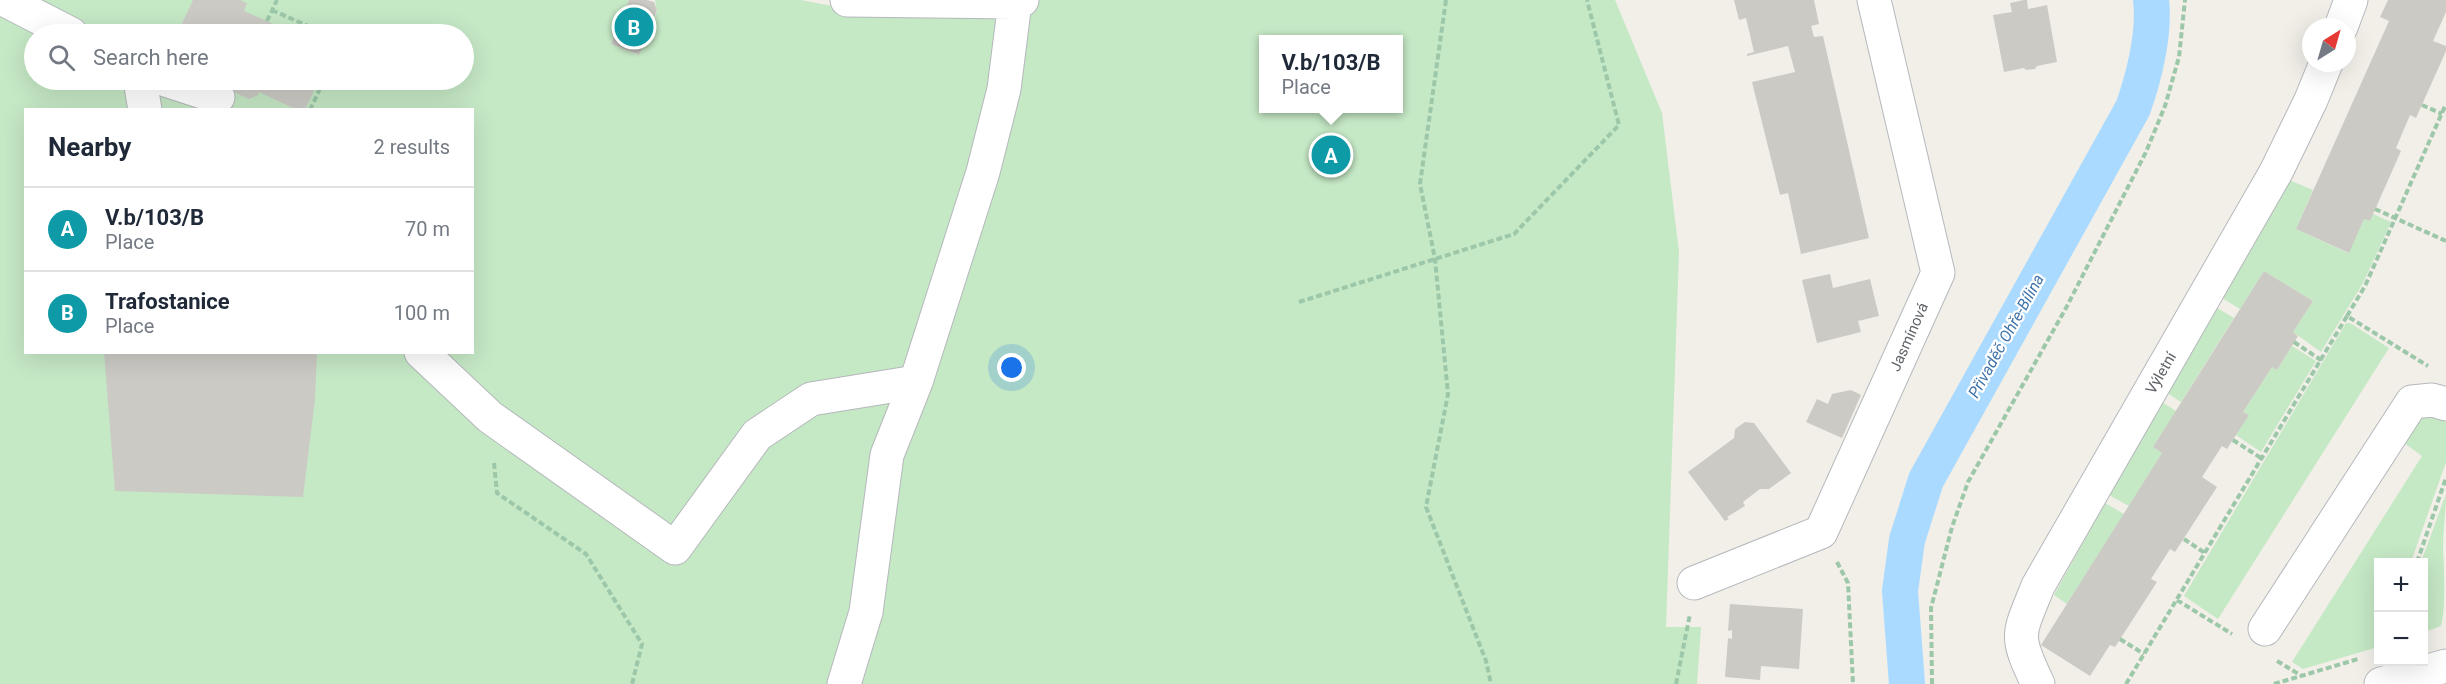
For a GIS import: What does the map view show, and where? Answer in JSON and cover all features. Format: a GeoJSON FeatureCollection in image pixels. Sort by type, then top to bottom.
{"type":"FeatureCollection","features":[{"type":"Feature","properties":{"kind":"street"},"geometry":{"type":"LineString","coordinates":[[5,0],[51,24]]}},
{"type":"Feature","properties":{"kind":"street"},"geometry":{"type":"LineString","coordinates":[[844,684],[866,612],[887,455],[915,382],[983,172],[1004,89],[1019,1],[847,0]]}},
{"type":"Feature","properties":{"kind":"street","name":"Jasmínová"},"geometry":{"type":"LineString","coordinates":[[1821,532],[1938,273],[1874,0]]}},
{"type":"Feature","properties":{"kind":"street"},"geometry":{"type":"LineString","coordinates":[[2344,18],[2351,0]]}},
{"type":"Feature","properties":{"kind":"street","name":"Výletní"},"geometry":{"type":"LineString","coordinates":[[2038,684],[2022,650],[2020,636],[2038,586],[2276,172],[2322,72]]}},
{"type":"Feature","properties":{"kind":"street"},"geometry":{"type":"LineString","coordinates":[[142,90],[145,108]]}},
{"type":"Feature","properties":{"kind":"street"},"geometry":{"type":"LineString","coordinates":[[197,90],[218,97]]}},
{"type":"Feature","properties":{"kind":"street"},"geometry":{"type":"LineString","coordinates":[[423,354],[490,417],[675,548],[757,435],[811,399],[915,382]]}},
{"type":"Feature","properties":{"kind":"street"},"geometry":{"type":"LineString","coordinates":[[2265,629],[2412,402],[2432,400],[2446,404]]}},
{"type":"Feature","properties":{"kind":"street"},"geometry":{"type":"LineString","coordinates":[[1694,583],[1821,532]]}},
{"type":"Feature","properties":{"kind":"street"},"geometry":{"type":"LineString","coordinates":[[2374,670],[2446,666]]}},
{"type":"Feature","properties":{"kind":"path"},"geometry":{"type":"LineString","coordinates":[[267,21],[277,0]]}},
{"type":"Feature","properties":{"kind":"path"},"geometry":{"type":"LineString","coordinates":[[1446,0],[1420,184],[1435,259],[1448,394],[1425,507],[1486,661],[1491,684]]}},
{"type":"Feature","properties":{"kind":"path"},"geometry":{"type":"LineString","coordinates":[[1299,302],[1514,234],[1619,124],[1587,0]]}},
{"type":"Feature","properties":{"kind":"path"},"geometry":{"type":"LineString","coordinates":[[1932,684],[1931,608],[1952,527],[1968,482],[2066,308],[2146,152],[2165,106],[2179,57],[2185,0]]}},
{"type":"Feature","properties":{"kind":"path"},"geometry":{"type":"LineString","coordinates":[[272,10],[304,24]]}},
{"type":"Feature","properties":{"kind":"path"},"geometry":{"type":"LineString","coordinates":[[311,108],[319,90]]}},
{"type":"Feature","properties":{"kind":"path"},"geometry":{"type":"LineString","coordinates":[[2126,684],[2365,286],[2446,104]]}},
{"type":"Feature","properties":{"kind":"path"},"geometry":{"type":"LineString","coordinates":[[2422,105],[2442,114]]}},
{"type":"Feature","properties":{"kind":"path"},"geometry":{"type":"LineString","coordinates":[[2375,209],[2446,241]]}},
{"type":"Feature","properties":{"kind":"path"},"geometry":{"type":"LineString","coordinates":[[2348,316],[2436,371]]}},
{"type":"Feature","properties":{"kind":"path"},"geometry":{"type":"LineString","coordinates":[[2294,342],[2321,360]]}},
{"type":"Feature","properties":{"kind":"path"},"geometry":{"type":"LineString","coordinates":[[490,417],[497,493],[586,554],[642,644],[632,684]]}},
{"type":"Feature","properties":{"kind":"path"},"geometry":{"type":"LineString","coordinates":[[2233,440],[2261,458]]}},
{"type":"Feature","properties":{"kind":"path"},"geometry":{"type":"LineString","coordinates":[[2417,558],[2446,478]]}},
{"type":"Feature","properties":{"kind":"path"},"geometry":{"type":"LineString","coordinates":[[1821,532],[1848,583],[1853,684]]}},
{"type":"Feature","properties":{"kind":"path"},"geometry":{"type":"LineString","coordinates":[[2184,539],[2205,553]]}},
{"type":"Feature","properties":{"kind":"path"},"geometry":{"type":"LineString","coordinates":[[1676,684],[1689,627],[1694,583]]}},
{"type":"Feature","properties":{"kind":"path"},"geometry":{"type":"LineString","coordinates":[[2120,639],[2144,654]]}},
{"type":"Feature","properties":{"kind":"path"},"geometry":{"type":"LineString","coordinates":[[2274,684],[2374,670]]}},
{"type":"Feature","properties":{"kind":"green space"},"geometry":{"type":"Polygon","coordinates":[[[0,0],[629,0],[611,44],[638,55],[657,11],[655,0],[801,0],[853,10],[1033,0],[1615,0],[1662,113],[1679,252],[1666,627],[1701,627],[1697,684],[0,684],[0,0]]]}},
{"type":"Feature","properties":{"kind":"green space"},"geometry":{"type":"Polygon","coordinates":[[[2289,180],[2313,190],[2296,229],[2348,253],[2364,219],[2370,221],[2373,214],[2391,222],[2363,283],[2321,352],[2293,332],[2313,301],[2264,271],[2240,309],[2222,298],[2289,180]]]}},
{"type":"Feature","properties":{"kind":"green space"},"geometry":{"type":"Polygon","coordinates":[[[2217,308],[2234,318],[2181,402],[2167,393],[2217,308]]]}},
{"type":"Feature","properties":{"kind":"green space"},"geometry":{"type":"Polygon","coordinates":[[[2346,323],[2350,323],[2389,348],[2218,619],[2184,596],[2346,323]]]}},
{"type":"Feature","properties":{"kind":"green space"},"geometry":{"type":"Polygon","coordinates":[[[2292,346],[2316,361],[2261,452],[2236,435],[2248,415],[2243,412],[2272,367],[2277,370],[2292,346]]]}},
{"type":"Feature","properties":{"kind":"green space"},"geometry":{"type":"Polygon","coordinates":[[[2162,402],[2176,411],[2153,447],[2162,453],[2129,506],[2109,495],[2162,402]]]}},
{"type":"Feature","properties":{"kind":"green space"},"geometry":{"type":"Polygon","coordinates":[[[2436,413],[2446,414],[2446,462],[2412,558],[2374,558],[2374,648],[2303,669],[2292,662],[2422,456],[2400,440],[2420,419],[2436,413]]]}},
{"type":"Feature","properties":{"kind":"green space"},"geometry":{"type":"Polygon","coordinates":[[[2446,494],[2443,540],[2443,618],[2441,626],[2428,631],[2428,558],[2422,558],[2446,494]]]}},
{"type":"Feature","properties":{"kind":"green space"},"geometry":{"type":"Polygon","coordinates":[[[2105,503],[2124,514],[2067,604],[2054,595],[2105,503]]]}},
{"type":"Feature","properties":{"kind":"building"},"geometry":{"type":"Polygon","coordinates":[[[193,0],[240,0],[247,3],[244,11],[273,24],[182,24],[193,0]]]}},
{"type":"Feature","properties":{"kind":"building"},"geometry":{"type":"Polygon","coordinates":[[[629,0],[654,2],[657,10],[639,55],[611,44],[629,0]]]}},
{"type":"Feature","properties":{"kind":"building"},"geometry":{"type":"Polygon","coordinates":[[[1734,0],[1814,0],[1819,24],[1811,26],[1814,37],[1823,36],[1869,238],[1801,254],[1788,193],[1780,195],[1752,82],[1795,72],[1788,46],[1747,56],[1754,52],[1746,18],[1739,20],[1734,0]]]}},
{"type":"Feature","properties":{"kind":"building"},"geometry":{"type":"Polygon","coordinates":[[[2027,0],[2028,9],[2047,5],[2057,62],[2037,66],[2035,69],[2026,70],[2024,68],[2004,72],[1993,15],[2012,12],[2010,3],[2027,0]]]}},
{"type":"Feature","properties":{"kind":"building"},"geometry":{"type":"Polygon","coordinates":[[[2388,0],[2446,0],[2446,12],[2433,41],[2446,46],[2446,51],[2416,118],[2410,115],[2396,148],[2401,151],[2370,221],[2364,219],[2349,253],[2296,229],[2389,21],[2380,17],[2388,0]]]}},
{"type":"Feature","properties":{"kind":"building"},"geometry":{"type":"Polygon","coordinates":[[[229,90],[314,90],[306,108],[293,108],[259,92],[258,95],[249,99],[229,90]]]}},
{"type":"Feature","properties":{"kind":"building"},"geometry":{"type":"Polygon","coordinates":[[[1329,145],[1344,153],[1342,163],[1318,158],[1321,147],[1329,145]]]}},
{"type":"Feature","properties":{"kind":"building"},"geometry":{"type":"Polygon","coordinates":[[[2264,271],[2313,301],[2293,332],[2298,336],[2277,370],[2272,367],[2243,412],[2249,415],[2227,449],[2222,446],[2202,477],[2217,487],[2175,552],[2170,549],[2151,579],[2157,582],[2115,647],[2110,645],[2090,676],[2041,645],[2162,453],[2153,447],[2264,271]]]}},
{"type":"Feature","properties":{"kind":"building"},"geometry":{"type":"Polygon","coordinates":[[[1830,274],[1833,288],[1870,279],[1879,316],[1858,321],[1861,332],[1817,343],[1802,280],[1830,274]]]}},
{"type":"Feature","properties":{"kind":"building"},"geometry":{"type":"Polygon","coordinates":[[[104,354],[317,354],[315,399],[303,497],[115,491],[104,354]]]}},
{"type":"Feature","properties":{"kind":"building"},"geometry":{"type":"Polygon","coordinates":[[[1851,390],[1861,395],[1842,438],[1806,422],[1817,399],[1828,404],[1832,394],[1851,390]]]}},
{"type":"Feature","properties":{"kind":"building"},"geometry":{"type":"Polygon","coordinates":[[[1745,422],[1754,423],[1791,473],[1769,489],[1760,489],[1743,502],[1745,506],[1727,517],[1729,519],[1725,521],[1688,472],[1734,438],[1735,429],[1745,422]]]}},
{"type":"Feature","properties":{"kind":"building"},"geometry":{"type":"Polygon","coordinates":[[[1730,604],[1803,609],[1799,669],[1761,666],[1760,680],[1725,677],[1728,638],[1732,639],[1732,630],[1728,631],[1730,604]]]}},
{"type":"Feature","properties":{"kind":"waterway","name":"Přivaděč Ohře-Bílina"},"geometry":{"type":"LineString","coordinates":[[1907,684],[1900,591],[1907,540],[1926,480],[2133,108],[2148,55],[2151,0]]}},
{"type":"Feature","properties":{"kind":"place","name":"Trafostanice"},"geometry":{"type":"Point","coordinates":[634,27]}},
{"type":"Feature","properties":{"kind":"place","name":"V.b/103/B"},"geometry":{"type":"Point","coordinates":[1331,155]}}]}
